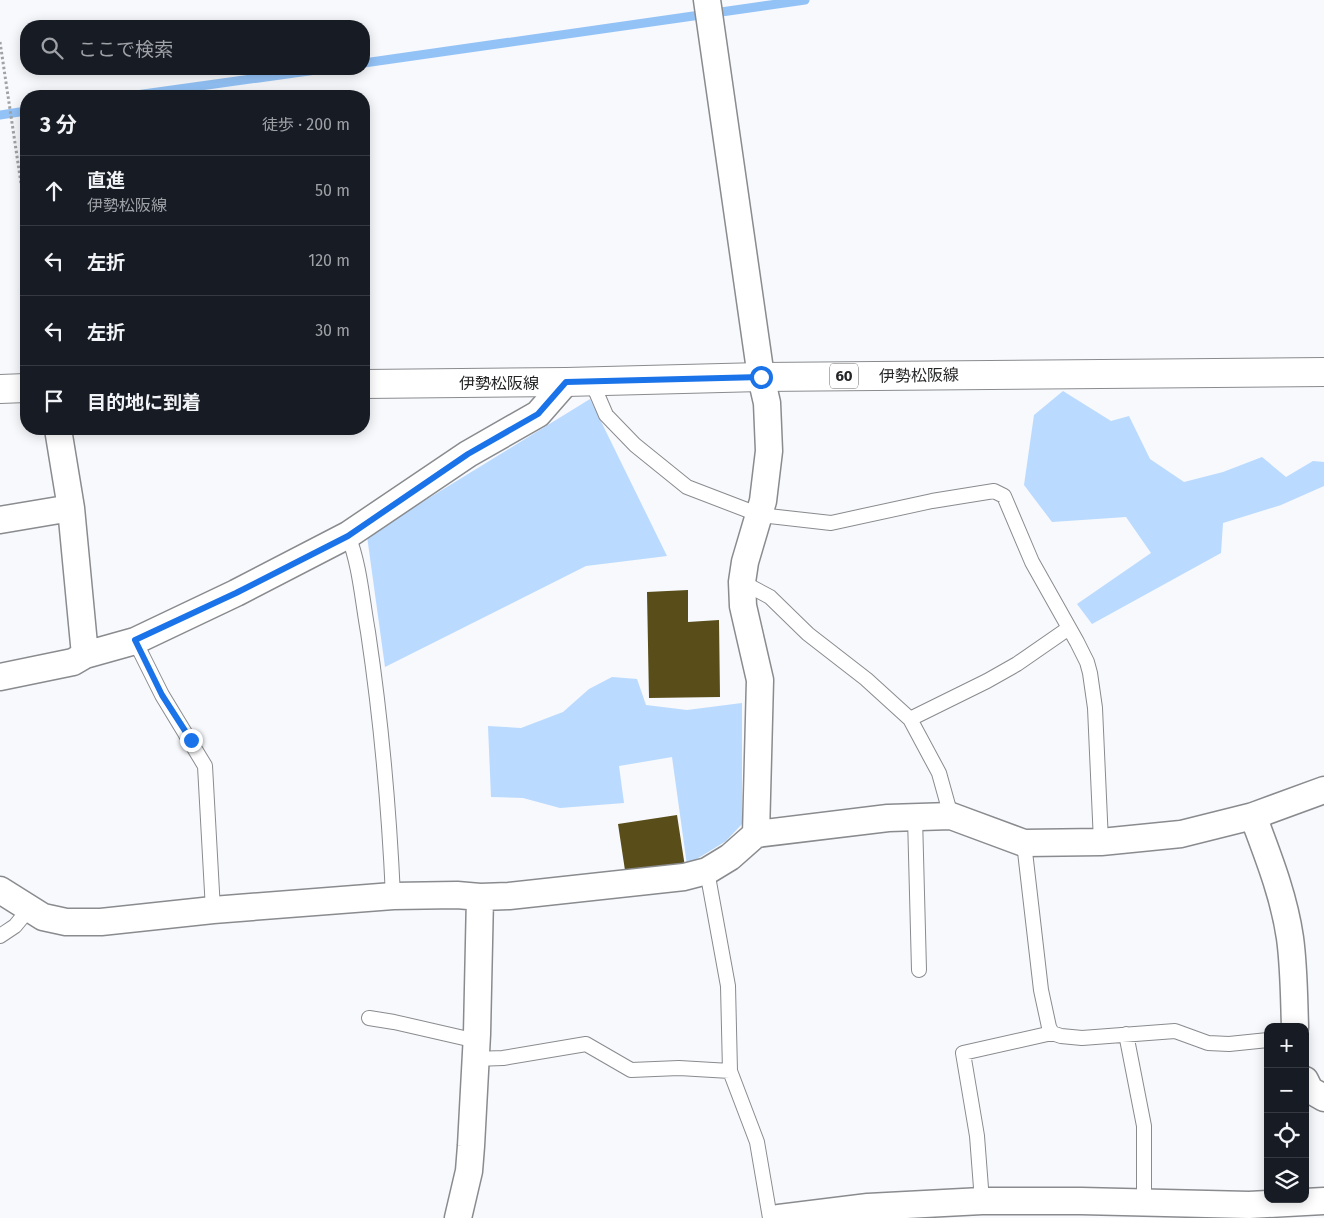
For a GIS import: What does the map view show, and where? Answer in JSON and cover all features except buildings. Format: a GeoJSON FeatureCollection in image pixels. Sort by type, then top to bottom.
{"type":"FeatureCollection","features":[{"type":"Feature","properties":{"kind":"main road","name":"伊勢松阪線"},"geometry":{"type":"LineString","coordinates":[[370,384],[761,377],[1324,372]]}},
{"type":"Feature","properties":{"kind":"main road"},"geometry":{"type":"LineString","coordinates":[[0,390],[20,388]]}},
{"type":"Feature","properties":{"kind":"street"},"geometry":{"type":"LineString","coordinates":[[708,9],[766,403],[769,451],[760,515],[745,562],[742,582],[743,606],[760,680],[756,834]]}},
{"type":"Feature","properties":{"kind":"street"},"geometry":{"type":"LineString","coordinates":[[0,677],[73,662],[85,655],[135,640],[236,593],[348,536],[468,454],[538,414],[578,381]]}},
{"type":"Feature","properties":{"kind":"street"},"geometry":{"type":"LineString","coordinates":[[59,435],[71,508],[85,655]]}},
{"type":"Feature","properties":{"kind":"street"},"geometry":{"type":"LineString","coordinates":[[0,520],[71,508]]}},
{"type":"Feature","properties":{"kind":"street"},"geometry":{"type":"LineString","coordinates":[[0,890],[43,917],[66,922],[101,922],[213,910],[393,896],[457,895],[480,898],[554,892],[684,877],[707,871],[730,857],[756,834],[846,822],[952,816],[1024,843],[1101,842],[1181,834],[1253,816],[1324,790]]}},
{"type":"Feature","properties":{"kind":"street"},"geometry":{"type":"LineString","coordinates":[[1253,816],[1272,865],[1283,902],[1290,938],[1295,1023]]}},
{"type":"Feature","properties":{"kind":"street"},"geometry":{"type":"LineString","coordinates":[[458,1218],[469,1171],[476,1050],[480,898]]}},
{"type":"Feature","properties":{"kind":"street"},"geometry":{"type":"LineString","coordinates":[[1309,1088],[1324,1098]]}},
{"type":"Feature","properties":{"kind":"street"},"geometry":{"type":"LineString","coordinates":[[779,1218],[868,1207],[982,1200],[1080,1210],[1144,1202],[1249,1205],[1324,1201]]}},
{"type":"Feature","properties":{"kind":"lane"},"geometry":{"type":"LineString","coordinates":[[578,381],[606,415],[635,445],[687,487],[760,515],[831,523],[932,501],[994,491],[1004,496],[1032,562],[1087,662],[1096,708],[1101,842]]}},
{"type":"Feature","properties":{"kind":"lane"},"geometry":{"type":"LineString","coordinates":[[348,536],[356,556],[374,671],[389,814],[393,896]]}},
{"type":"Feature","properties":{"kind":"lane"},"geometry":{"type":"LineString","coordinates":[[742,582],[770,597],[808,634],[866,679],[910,719],[939,773],[952,816]]}},
{"type":"Feature","properties":{"kind":"lane"},"geometry":{"type":"LineString","coordinates":[[910,719],[1017,664],[1069,628]]}},
{"type":"Feature","properties":{"kind":"lane"},"geometry":{"type":"LineString","coordinates":[[135,640],[162,695],[205,766],[213,910]]}},
{"type":"Feature","properties":{"kind":"lane"},"geometry":{"type":"LineString","coordinates":[[915,817],[919,970]]}},
{"type":"Feature","properties":{"kind":"lane"},"geometry":{"type":"LineString","coordinates":[[1024,843],[1041,990],[1052,1033]]}},
{"type":"Feature","properties":{"kind":"lane"},"geometry":{"type":"LineString","coordinates":[[707,871],[728,986],[730,1071],[757,1142],[770,1218]]}},
{"type":"Feature","properties":{"kind":"lane"},"geometry":{"type":"LineString","coordinates":[[0,936],[15,926],[29,909]]}},
{"type":"Feature","properties":{"kind":"lane"},"geometry":{"type":"LineString","coordinates":[[368,1018],[394,1022],[502,1058],[586,1044],[631,1070],[679,1068],[730,1071]]}},
{"type":"Feature","properties":{"kind":"lane"},"geometry":{"type":"LineString","coordinates":[[982,1200],[977,1136],[963,1053],[1052,1033],[1082,1038],[1175,1031],[1208,1042],[1229,1044],[1264,1040]]}},
{"type":"Feature","properties":{"kind":"lane"},"geometry":{"type":"LineString","coordinates":[[1126,1034],[1144,1126],[1144,1202]]}},
{"type":"Feature","properties":{"kind":"path"},"geometry":{"type":"LineString","coordinates":[[0,42],[20,177]]}},
{"type":"Feature","properties":{"kind":"shaded area"},"geometry":{"type":"Polygon","coordinates":[[[1063,391],[1111,421],[1129,416],[1150,459],[1184,482],[1223,472],[1262,457],[1286,477],[1313,461],[1324,462],[1324,486],[1281,505],[1223,523],[1221,553],[1092,624],[1077,604],[1151,553],[1126,517],[1052,522],[1024,485],[1034,415],[1063,391]]]}},
{"type":"Feature","properties":{"kind":"shaded area"},"geometry":{"type":"Polygon","coordinates":[[[590,399],[667,556],[586,566],[385,667],[367,536],[590,399]]]}},
{"type":"Feature","properties":{"kind":"shaded area"},"geometry":{"type":"Polygon","coordinates":[[[612,677],[637,679],[646,705],[687,710],[742,703],[742,824],[726,841],[687,865],[672,757],[619,766],[624,803],[560,808],[523,798],[491,797],[488,726],[521,728],[563,712],[589,689],[612,677]]]}},
{"type":"Feature","properties":{"kind":"waterway"},"geometry":{"type":"LineString","coordinates":[[370,62],[805,0]]}},
{"type":"Feature","properties":{"kind":"waterway"},"geometry":{"type":"LineString","coordinates":[[172,90],[280,75]]}},
{"type":"Feature","properties":{"kind":"waterway"},"geometry":{"type":"LineString","coordinates":[[0,115],[20,112]]}},
{"type":"Feature","properties":{"kind":"route"},"geometry":{"type":"LineString","coordinates":[[191,740],[162,695],[135,640],[236,593],[348,536],[468,454],[538,414],[566,382],[761,377]]}}]}
